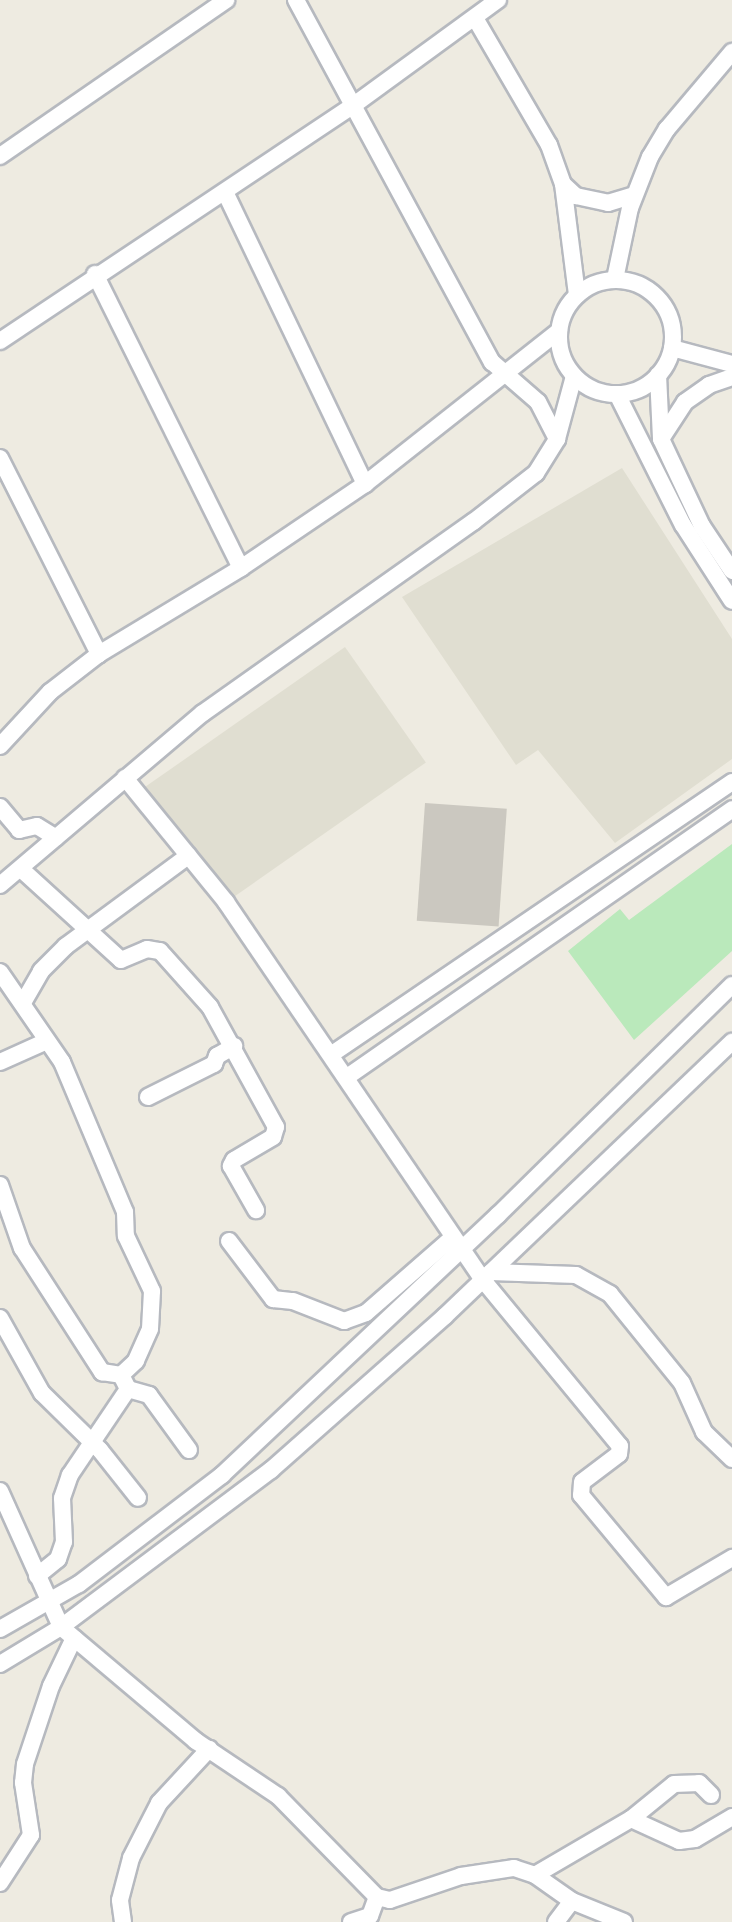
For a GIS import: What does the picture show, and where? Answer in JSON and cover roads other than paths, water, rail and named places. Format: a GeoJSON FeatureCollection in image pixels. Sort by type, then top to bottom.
{"type":"FeatureCollection","features":[{"type":"Feature","properties":{"kind":"street"},"geometry":{"type":"LineString","coordinates":[[0,156],[226,0]]}},
{"type":"Feature","properties":{"kind":"street"},"geometry":{"type":"LineString","coordinates":[[296,0],[320,37],[351,107],[492,362],[538,402],[557,439]]}},
{"type":"Feature","properties":{"kind":"street"},"geometry":{"type":"LineString","coordinates":[[0,341],[94,274],[225,192],[351,107],[495,1]]}},
{"type":"Feature","properties":{"kind":"street"},"geometry":{"type":"LineString","coordinates":[[475,18],[549,145],[563,184],[577,295]]}},
{"type":"Feature","properties":{"kind":"street"},"geometry":{"type":"LineString","coordinates":[[615,279],[634,195],[667,129],[732,52]]}},
{"type":"Feature","properties":{"kind":"street"},"geometry":{"type":"LineString","coordinates":[[563,184],[576,196],[608,202],[634,195]]}},
{"type":"Feature","properties":{"kind":"street"},"geometry":{"type":"LineString","coordinates":[[225,192],[365,484]]}},
{"type":"Feature","properties":{"kind":"street"},"geometry":{"type":"LineString","coordinates":[[94,274],[241,568]]}},
{"type":"Feature","properties":{"kind":"street"},"geometry":{"type":"LineString","coordinates":[[0,746],[50,692],[99,654],[241,568],[365,484],[559,331],[577,295],[594,284],[615,279],[635,282],[653,292],[666,308],[673,327],[672,348],[658,375],[639,388],[617,394],[594,390],[574,376],[562,355],[559,331]]}},
{"type":"Feature","properties":{"kind":"street"},"geometry":{"type":"LineString","coordinates":[[672,348],[732,364]]}},
{"type":"Feature","properties":{"kind":"street"},"geometry":{"type":"LineString","coordinates":[[658,375],[661,439],[702,526],[732,571]]}},
{"type":"Feature","properties":{"kind":"street"},"geometry":{"type":"LineString","coordinates":[[0,885],[202,713],[507,497],[536,473],[557,439],[574,376]]}},
{"type":"Feature","properties":{"kind":"street"},"geometry":{"type":"LineString","coordinates":[[661,439],[685,402],[709,385],[732,377]]}},
{"type":"Feature","properties":{"kind":"street"},"geometry":{"type":"LineString","coordinates":[[617,394],[683,525],[732,601]]}},
{"type":"Feature","properties":{"kind":"street"},"geometry":{"type":"LineString","coordinates":[[0,458],[99,654]]}},
{"type":"Feature","properties":{"kind":"street"},"geometry":{"type":"LineString","coordinates":[[125,778],[188,856],[332,1054],[456,1244],[487,1276],[621,1448],[582,1482],[580,1491],[660,1593],[674,1597],[732,1558]]}},
{"type":"Feature","properties":{"kind":"street"},"geometry":{"type":"LineString","coordinates":[[332,1054],[732,782]]}},
{"type":"Feature","properties":{"kind":"street"},"geometry":{"type":"LineString","coordinates":[[0,807],[19,830],[37,825],[56,838]]}},
{"type":"Feature","properties":{"kind":"street"},"geometry":{"type":"LineString","coordinates":[[347,1077],[732,809]]}},
{"type":"Feature","properties":{"kind":"street"},"geometry":{"type":"LineString","coordinates":[[24,1002],[41,971],[188,856]]}},
{"type":"Feature","properties":{"kind":"street"},"geometry":{"type":"LineString","coordinates":[[21,869],[121,960],[147,949],[160,951],[210,1007],[276,1127],[273,1137],[234,1160],[232,1166],[256,1210]]}},
{"type":"Feature","properties":{"kind":"street"},"geometry":{"type":"LineString","coordinates":[[0,972],[24,1002],[61,1062],[125,1212],[126,1236],[152,1291],[150,1329],[136,1361],[70,1475],[62,1498],[64,1542],[58,1559],[37,1576]]}},
{"type":"Feature","properties":{"kind":"street"},"geometry":{"type":"LineString","coordinates":[[0,1629],[49,1603],[222,1475],[456,1244],[732,985]]}},
{"type":"Feature","properties":{"kind":"street"},"geometry":{"type":"LineString","coordinates":[[0,1062],[47,1041]]}},
{"type":"Feature","properties":{"kind":"street"},"geometry":{"type":"LineString","coordinates":[[0,1664],[61,1627],[271,1470],[487,1276],[732,1042]]}},
{"type":"Feature","properties":{"kind":"street"},"geometry":{"type":"LineString","coordinates":[[148,1097],[214,1064],[217,1056],[233,1046]]}},
{"type":"Feature","properties":{"kind":"street"},"geometry":{"type":"LineString","coordinates":[[0,1185],[22,1248],[102,1372],[149,1395],[189,1450]]}},
{"type":"Feature","properties":{"kind":"street"},"geometry":{"type":"LineString","coordinates":[[229,1241],[273,1299],[293,1301],[344,1321],[366,1313],[456,1244]]}},
{"type":"Feature","properties":{"kind":"street"},"geometry":{"type":"LineString","coordinates":[[487,1276],[576,1275],[610,1294],[682,1383],[704,1432],[732,1459]]}},
{"type":"Feature","properties":{"kind":"street"},"geometry":{"type":"LineString","coordinates":[[0,1318],[41,1393],[138,1498]]}},
{"type":"Feature","properties":{"kind":"street"},"geometry":{"type":"LineString","coordinates":[[0,1491],[61,1627],[209,1749],[278,1796],[377,1898],[390,1900],[493,1868],[535,1875],[572,1901],[624,1922]]}},
{"type":"Feature","properties":{"kind":"street"},"geometry":{"type":"LineString","coordinates":[[0,1883],[31,1835],[23,1783],[25,1764],[51,1686],[74,1638]]}},
{"type":"Feature","properties":{"kind":"street"},"geometry":{"type":"LineString","coordinates":[[123,1922],[120,1900],[137,1847],[159,1803],[209,1749]]}},
{"type":"Feature","properties":{"kind":"street"},"geometry":{"type":"LineString","coordinates":[[535,1875],[631,1819],[674,1783],[699,1783],[711,1795]]}},
{"type":"Feature","properties":{"kind":"street"},"geometry":{"type":"LineString","coordinates":[[631,1819],[680,1841],[695,1839],[732,1816]]}},
{"type":"Feature","properties":{"kind":"street"},"geometry":{"type":"LineString","coordinates":[[351,1922],[370,1916],[377,1898]]}},
{"type":"Feature","properties":{"kind":"street"},"geometry":{"type":"LineString","coordinates":[[556,1922],[572,1901]]}}]}
